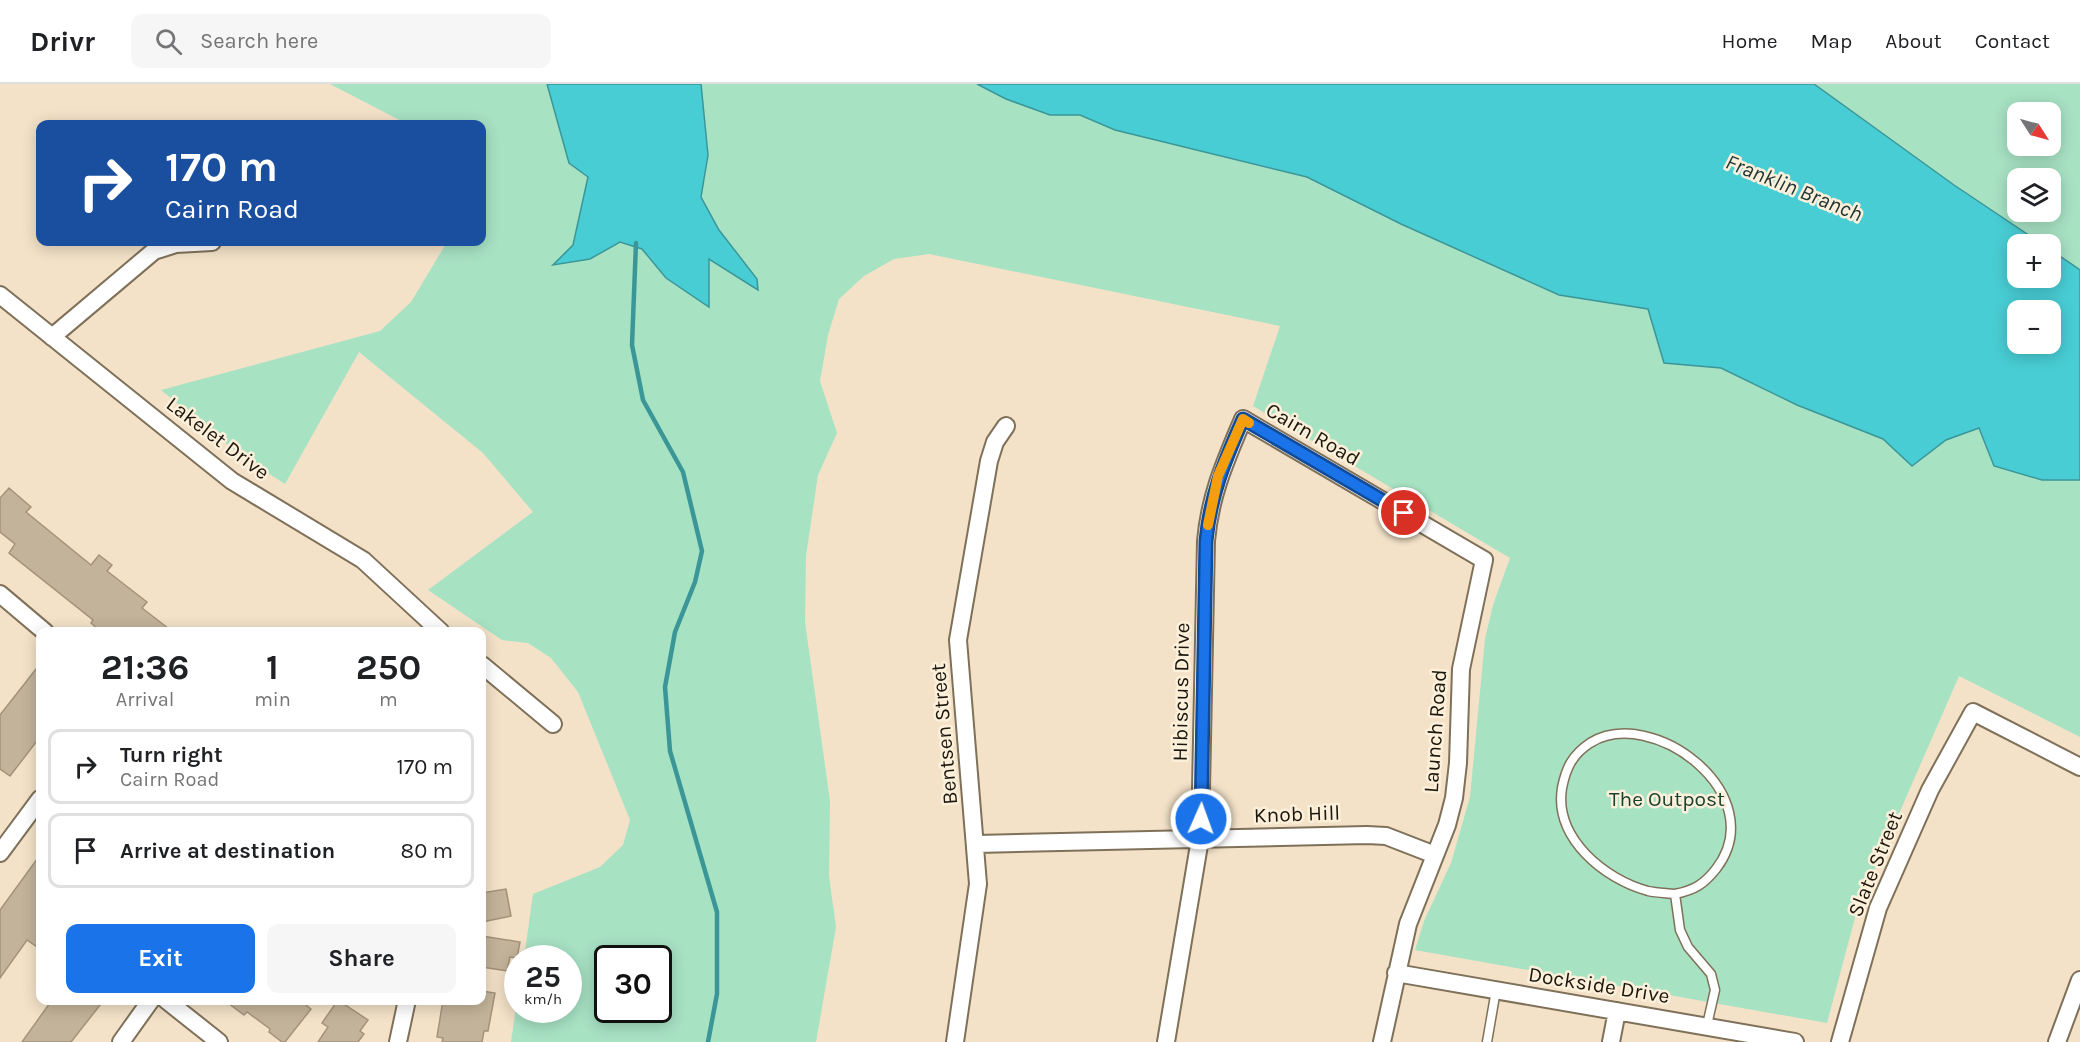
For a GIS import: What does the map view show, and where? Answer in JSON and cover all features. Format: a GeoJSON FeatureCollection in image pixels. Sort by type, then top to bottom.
{"type":"FeatureCollection","features":[{"type":"Feature","properties":{"kind":"street"},"geometry":{"type":"LineString","coordinates":[[52,337],[158,246]]}},
{"type":"Feature","properties":{"kind":"street","name":"Lakelet Drive"},"geometry":{"type":"LineString","coordinates":[[0,295],[232,482],[363,560],[434,627]]}},
{"type":"Feature","properties":{"kind":"street","name":"Cairn Road"},"geometry":{"type":"LineString","coordinates":[[1243,419],[1484,560]]}},
{"type":"Feature","properties":{"kind":"street","name":"Hibiscus Drive"},"geometry":{"type":"LineString","coordinates":[[1166,1042],[1200,839],[1206,541],[1209,509],[1218,476],[1243,419]]}},
{"type":"Feature","properties":{"kind":"street","name":"Bentsen Street"},"geometry":{"type":"LineString","coordinates":[[955,1042],[976,908],[977,844],[958,640],[989,461],[995,441],[1006,426]]}},
{"type":"Feature","properties":{"kind":"street","name":"Launch Road"},"geometry":{"type":"LineString","coordinates":[[1382,1042],[1408,924],[1454,798],[1458,763],[1461,669],[1484,560]]}},
{"type":"Feature","properties":{"kind":"street"},"geometry":{"type":"LineString","coordinates":[[0,594],[39,627]]}},
{"type":"Feature","properties":{"kind":"street"},"geometry":{"type":"LineString","coordinates":[[486,668],[553,724]]}},
{"type":"Feature","properties":{"kind":"street","name":"Slate Street"},"geometry":{"type":"LineString","coordinates":[[1840,1042],[1878,908],[1930,790],[1973,712],[2080,767]]}},
{"type":"Feature","properties":{"kind":"street"},"geometry":{"type":"LineString","coordinates":[[0,853],[36,804]]}},
{"type":"Feature","properties":{"kind":"street","name":"Knob Hill"},"geometry":{"type":"LineString","coordinates":[[977,844],[1366,835],[1386,836],[1435,855]]}},
{"type":"Feature","properties":{"kind":"street","name":"Dockside Drive"},"geometry":{"type":"LineString","coordinates":[[1396,973],[1707,1025],[1731,1037],[1795,1042]]}},
{"type":"Feature","properties":{"kind":"street"},"geometry":{"type":"LineString","coordinates":[[2057,1042],[2080,980]]}},
{"type":"Feature","properties":{"kind":"street"},"geometry":{"type":"LineString","coordinates":[[121,1042],[147,1005]]}},
{"type":"Feature","properties":{"kind":"street"},"geometry":{"type":"LineString","coordinates":[[172,1005],[219,1042]]}},
{"type":"Feature","properties":{"kind":"street"},"geometry":{"type":"LineString","coordinates":[[398,1042],[406,1005]]}},
{"type":"Feature","properties":{"kind":"street"},"geometry":{"type":"LineString","coordinates":[[1611,1042],[1617,1011]]}},
{"type":"Feature","properties":{"kind":"lane"},"geometry":{"type":"LineString","coordinates":[[1622,734],[1655,738],[1700,765],[1713,779],[1724,798],[1732,816],[1731,841],[1728,849],[1704,884],[1675,894],[1648,891],[1619,878],[1593,861],[1574,842],[1564,818],[1561,795],[1566,770],[1578,751],[1600,737],[1622,734]]}},
{"type":"Feature","properties":{"kind":"lane"},"geometry":{"type":"LineString","coordinates":[[1675,894],[1680,930],[1688,946],[1711,974],[1714,990],[1707,1025]]}},
{"type":"Feature","properties":{"kind":"lane"},"geometry":{"type":"LineString","coordinates":[[1487,1042],[1496,990]]}},
{"type":"Feature","properties":{"kind":"green space","name":"The Outpost"},"geometry":{"type":"Polygon","coordinates":[[[330,84],[547,84],[569,162],[588,177],[573,245],[554,265],[590,259],[619,242],[642,249],[666,278],[709,306],[709,259],[727,269],[719,230],[701,197],[708,155],[701,84],[977,84],[1006,99],[1050,115],[1080,115],[1115,130],[1307,177],[1401,224],[1559,295],[1649,309],[1664,363],[1721,368],[1797,405],[1883,439],[1912,466],[1946,440],[1979,427],[2042,480],[2080,480],[2080,737],[1959,676],[1857,910],[1827,1023],[1415,950],[1424,921],[1451,863],[1470,797],[1485,639],[1493,605],[1510,558],[1253,406],[1280,326],[929,254],[894,259],[864,276],[839,299],[828,335],[820,381],[837,433],[818,475],[806,556],[805,622],[830,801],[829,876],[836,927],[816,1042],[511,1042],[514,1023],[582,1023],[582,945],[526,945],[533,894],[600,867],[623,845],[630,820],[578,692],[551,658],[528,643],[502,640],[486,627],[428,590],[533,512],[483,453],[359,352],[285,484],[240,455],[161,390],[380,331],[411,302],[445,246],[486,246],[486,120],[399,120],[330,84]]]}},
{"type":"Feature","properties":{"kind":"green space"},"geometry":{"type":"Polygon","coordinates":[[[1814,84],[2080,84],[2080,270],[2061,257],[2061,234],[2027,234],[2009,222],[2061,222],[2061,168],[2007,168],[2007,221],[1814,84]]]}},
{"type":"Feature","properties":{"kind":"water"},"geometry":{"type":"Polygon","coordinates":[[[547,84],[701,84],[708,155],[701,197],[719,230],[757,279],[758,290],[709,259],[709,307],[666,278],[642,249],[620,242],[590,259],[553,265],[573,245],[588,177],[569,163],[547,84]]]}},
{"type":"Feature","properties":{"kind":"water","name":"Franklin Branch"},"geometry":{"type":"Polygon","coordinates":[[[977,84],[1814,84],[1954,185],[2027,234],[2007,234],[2007,288],[2061,288],[2061,257],[2080,270],[2080,480],[2042,480],[1994,466],[1979,428],[1946,440],[1912,466],[1883,439],[1797,405],[1721,368],[1664,363],[1648,309],[1559,295],[1401,224],[1307,177],[1115,130],[1080,115],[1050,115],[1006,99],[977,84]]]}},
{"type":"Feature","properties":{"kind":"building"},"geometry":{"type":"Polygon","coordinates":[[[9,488],[31,507],[26,512],[91,565],[99,555],[112,565],[107,571],[147,602],[142,608],[167,627],[95,627],[91,623],[93,620],[9,553],[15,544],[0,532],[0,498],[9,488]]]}},
{"type":"Feature","properties":{"kind":"building"},"geometry":{"type":"Polygon","coordinates":[[[36,669],[36,742],[10,776],[0,769],[0,715],[36,669]]]}},
{"type":"Feature","properties":{"kind":"building"},"geometry":{"type":"Polygon","coordinates":[[[36,860],[36,946],[27,940],[0,978],[0,910],[36,860]]]}},
{"type":"Feature","properties":{"kind":"building"},"geometry":{"type":"Polygon","coordinates":[[[506,889],[511,916],[486,921],[486,892],[506,889]]]}},
{"type":"Feature","properties":{"kind":"building"},"geometry":{"type":"Polygon","coordinates":[[[486,937],[520,942],[519,945],[504,945],[504,971],[486,968],[486,937]]]}},
{"type":"Feature","properties":{"kind":"building"},"geometry":{"type":"Polygon","coordinates":[[[486,992],[495,993],[488,1031],[484,1031],[482,1042],[442,1042],[443,1038],[437,1037],[442,1005],[486,1005],[486,992]]]}},
{"type":"Feature","properties":{"kind":"building"},"geometry":{"type":"Polygon","coordinates":[[[48,1005],[100,1005],[71,1042],[22,1042],[48,1005]]]}},
{"type":"Feature","properties":{"kind":"building"},"geometry":{"type":"Polygon","coordinates":[[[231,1005],[306,1005],[311,1009],[285,1042],[269,1032],[270,1029],[247,1012],[244,1015],[231,1005]]]}},
{"type":"Feature","properties":{"kind":"building"},"geometry":{"type":"Polygon","coordinates":[[[335,1005],[346,1005],[368,1020],[360,1031],[364,1034],[358,1042],[318,1042],[328,1027],[322,1023],[335,1005]]]}},
{"type":"Feature","properties":{"kind":"waterway"},"geometry":{"type":"LineString","coordinates":[[636,243],[632,345],[643,400],[683,472],[702,551],[695,582],[675,632],[665,687],[670,751],[717,912],[717,994],[708,1042]]}},
{"type":"Feature","properties":{"kind":"slow traffic"},"geometry":{"type":"LineString","coordinates":[[1208,525],[1209,509],[1218,476],[1243,419],[1249,423]]}},
{"type":"Feature","properties":{"kind":"route"},"geometry":{"type":"LineString","coordinates":[[1201,819],[1206,541],[1209,509],[1218,476],[1243,419],[1404,513]]}}]}
